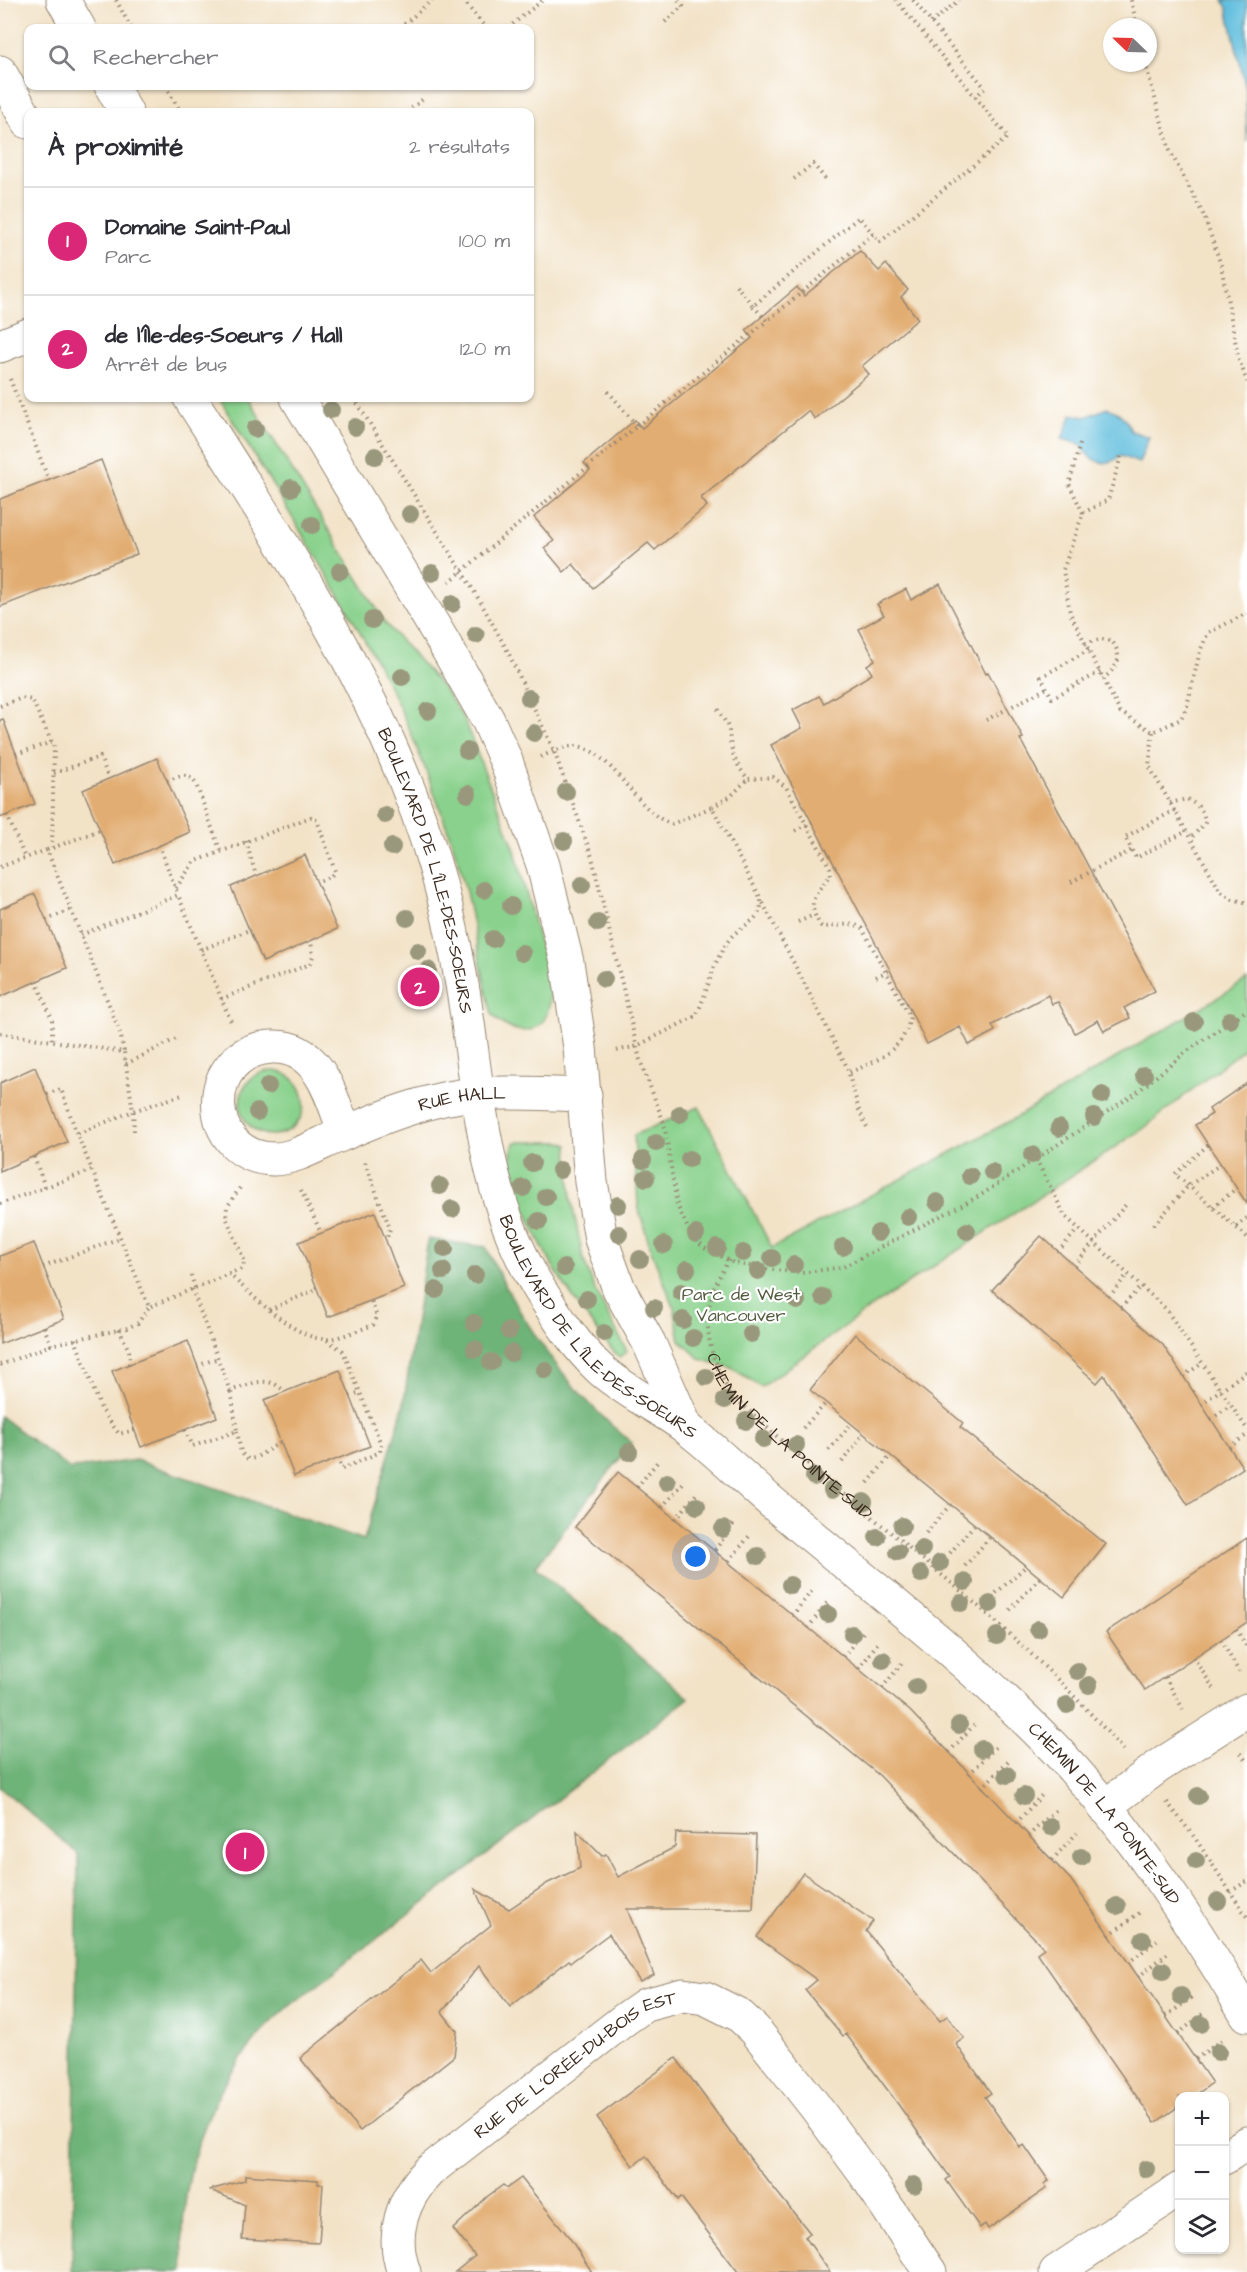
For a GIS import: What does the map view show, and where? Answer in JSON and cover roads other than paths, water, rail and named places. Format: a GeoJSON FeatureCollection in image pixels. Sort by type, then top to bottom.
{"type":"FeatureCollection","features":[{"type":"Feature","properties":{"kind":"street"},"geometry":{"type":"LineString","coordinates":[[63,0],[77,24]]}},
{"type":"Feature","properties":{"kind":"street"},"geometry":{"type":"LineString","coordinates":[[0,72],[24,116]]}},
{"type":"Feature","properties":{"kind":"street"},"geometry":{"type":"LineString","coordinates":[[113,90],[124,108]]}},
{"type":"Feature","properties":{"kind":"street"},"geometry":{"type":"LineString","coordinates":[[0,346],[24,337]]}},
{"type":"Feature","properties":{"kind":"street","name":"BOULEVARD DE L'ÎLE-DES-SOEURS"},"geometry":{"type":"LineString","coordinates":[[192,402],[325,616],[388,735],[407,782],[438,876],[453,938],[468,1020],[476,1094],[488,1159],[506,1225],[541,1291],[575,1339],[605,1373],[686,1427]]}},
{"type":"Feature","properties":{"kind":"street","name":"BOULEVARD DE L'ÎLE-DES-SOEURS"},"geometry":{"type":"LineString","coordinates":[[299,402],[441,638],[488,720],[506,761],[543,865],[567,962],[585,1095],[591,1182],[601,1239],[619,1289],[649,1343],[686,1427]]}},
{"type":"Feature","properties":{"kind":"street","name":"RUE HALL"},"geometry":{"type":"LineString","coordinates":[[353,1144],[430,1102],[476,1094],[585,1095]]}},
{"type":"Feature","properties":{"kind":"street","name":"CHEMIN DE LA POINTE-SUD"},"geometry":{"type":"LineString","coordinates":[[686,1427],[804,1530],[968,1665],[1056,1750],[1104,1807],[1192,1926],[1247,2015]]}},
{"type":"Feature","properties":{"kind":"street"},"geometry":{"type":"LineString","coordinates":[[1104,1807],[1159,1766],[1247,1710]]}},
{"type":"Feature","properties":{"kind":"street","name":"RUE DE L'ORÉE-DU-BOIS EST"},"geometry":{"type":"LineString","coordinates":[[404,2272],[398,2257],[397,2239],[401,2218],[416,2184],[429,2171],[645,2005],[683,1995],[705,1998],[724,2005],[739,2014],[755,2030],[867,2177],[930,2272]]}},
{"type":"Feature","properties":{"kind":"street"},"geometry":{"type":"LineString","coordinates":[[1229,2155],[1247,2143]]}},
{"type":"Feature","properties":{"kind":"street"},"geometry":{"type":"LineString","coordinates":[[1056,2272],[1175,2191]]}},
{"type":"Feature","properties":{"kind":"water"},"geometry":{"type":"Polygon","coordinates":[[[1223,0],[1247,0],[1247,142],[1246,89],[1227,8],[1223,0]]]}},
{"type":"Feature","properties":{"kind":"water"},"geometry":{"type":"Polygon","coordinates":[[[1107,408],[1122,416],[1131,431],[1149,437],[1139,463],[1121,456],[1109,462],[1098,462],[1088,455],[1080,444],[1062,439],[1072,414],[1086,417],[1107,408]]]}},
{"type":"Feature","properties":{"kind":"place","name":"de l'Île-des-Soeurs / Hall"},"geometry":{"type":"Point","coordinates":[420,987]}},
{"type":"Feature","properties":{"kind":"place","name":"Domaine Saint-Paul"},"geometry":{"type":"Point","coordinates":[245,1852]}},
{"type":"Feature","properties":{"kind":"park label","name":"Parc de West Vancouver"},"geometry":{"type":"Point","coordinates":[741,1304]}}]}
